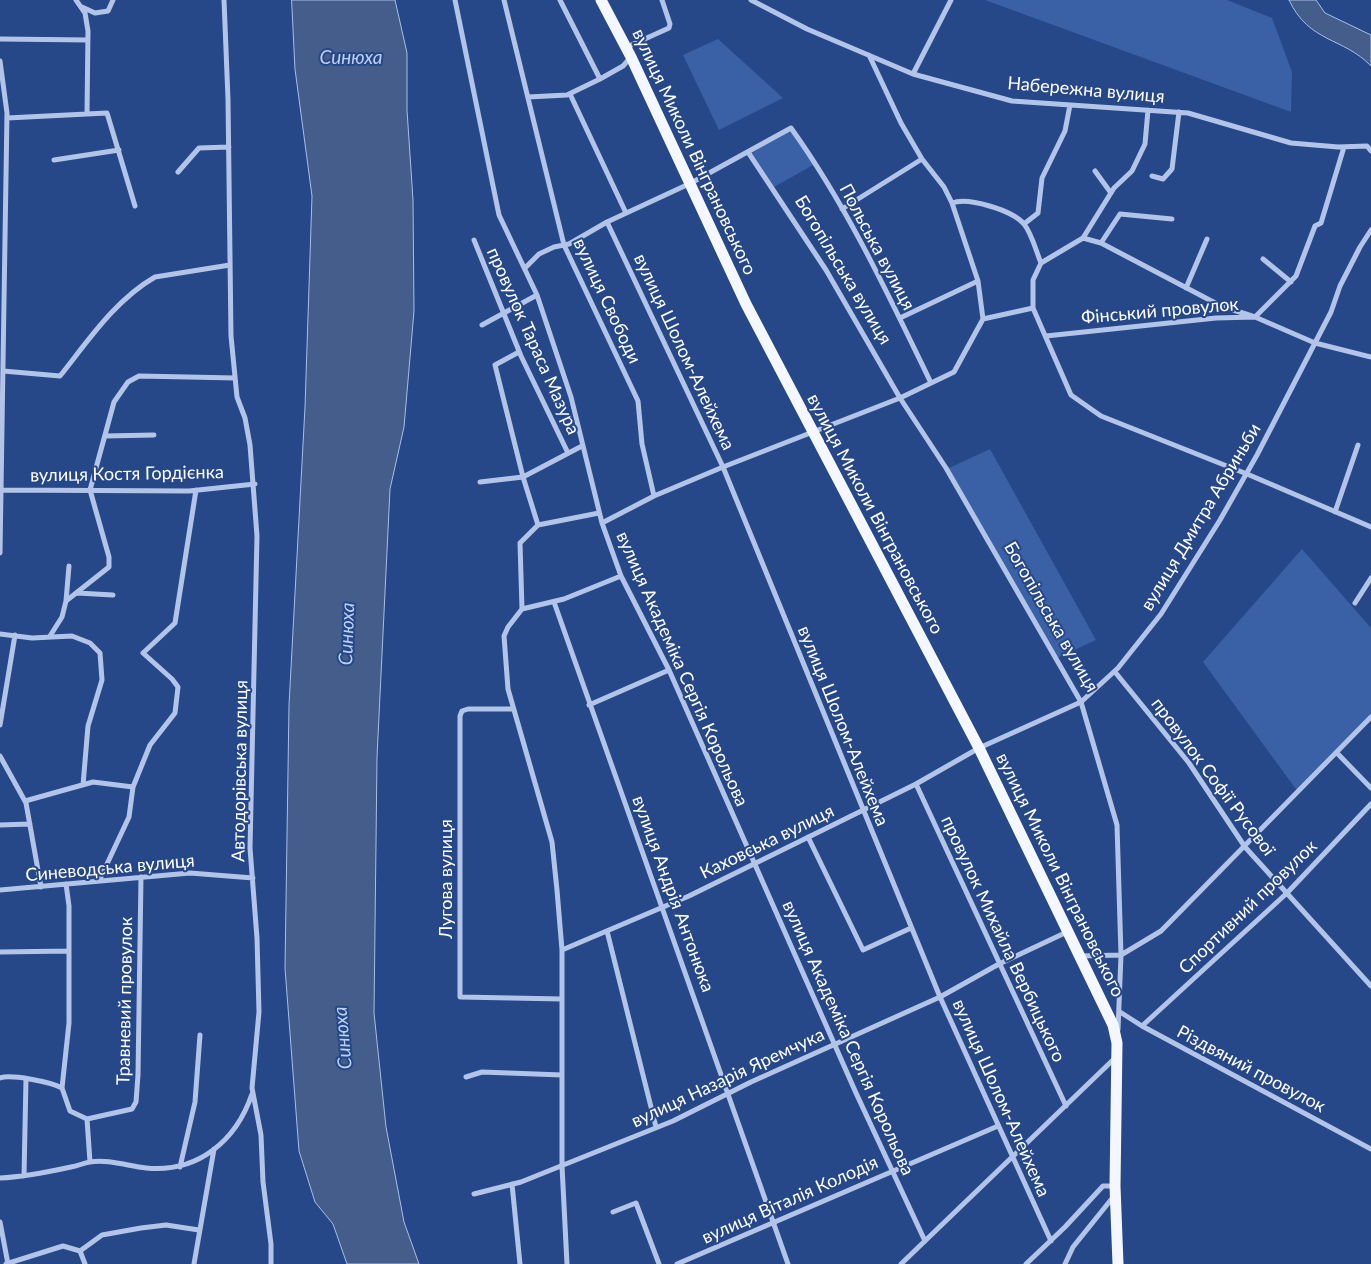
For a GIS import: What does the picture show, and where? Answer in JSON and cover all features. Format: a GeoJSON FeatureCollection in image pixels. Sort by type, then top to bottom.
{"type":"FeatureCollection","features":[{"type":"Feature","properties":{"kind":"main road","name":"вулиця Миколи Вінграновського"},"geometry":{"type":"LineString","coordinates":[[601,0],[629,52],[746,304],[811,431],[980,748],[1113,1026],[1117,1044]]}},
{"type":"Feature","properties":{"kind":"main road","name":"Богопільська вулиця"},"geometry":{"type":"LineString","coordinates":[[1117,1044],[1115,1190],[1118,1264]]}},
{"type":"Feature","properties":{"kind":"street"},"geometry":{"type":"LineString","coordinates":[[76,0],[85,13],[88,40],[87,114]]}},
{"type":"Feature","properties":{"kind":"street"},"geometry":{"type":"LineString","coordinates":[[82,7],[94,13],[108,11],[113,0]]}},
{"type":"Feature","properties":{"kind":"street","name":"Автодорівська вулиця"},"geometry":{"type":"LineString","coordinates":[[180,1167],[214,1148],[233,1133],[246,1112],[253,1094],[259,1012],[250,848],[256,639],[255,484],[245,418],[237,397],[231,336],[229,147],[224,0]]}},
{"type":"Feature","properties":{"kind":"street","name":"вулиця Академіка Сергія Корольова"},"geometry":{"type":"LineString","coordinates":[[455,0],[499,215],[537,295],[570,397],[602,523],[621,576],[669,670],[834,1044],[925,1241]]}},
{"type":"Feature","properties":{"kind":"street","name":"вулиця Свободи"},"geometry":{"type":"LineString","coordinates":[[504,0],[564,245],[638,402],[642,444],[654,496]]}},
{"type":"Feature","properties":{"kind":"street"},"geometry":{"type":"LineString","coordinates":[[560,0],[600,79]]}},
{"type":"Feature","properties":{"kind":"street"},"geometry":{"type":"LineString","coordinates":[[528,97],[570,94],[623,66],[629,52],[668,28],[670,24],[662,0]]}},
{"type":"Feature","properties":{"kind":"street","name":"Набережна вулиця"},"geometry":{"type":"LineString","coordinates":[[751,0],[807,29],[913,74],[1012,101],[1188,113],[1291,143],[1344,147],[1367,146],[1371,151]]}},
{"type":"Feature","properties":{"kind":"street"},"geometry":{"type":"LineString","coordinates":[[913,74],[951,0]]}},
{"type":"Feature","properties":{"kind":"street"},"geometry":{"type":"LineString","coordinates":[[0,39],[88,40]]}},
{"type":"Feature","properties":{"kind":"street"},"geometry":{"type":"LineString","coordinates":[[602,523],[654,496],[811,431],[900,398],[954,372],[983,319],[978,281],[952,203],[944,187],[922,159],[901,123],[869,55]]}},
{"type":"Feature","properties":{"kind":"street"},"geometry":{"type":"LineString","coordinates":[[0,61],[7,118],[3,226],[0,553]]}},
{"type":"Feature","properties":{"kind":"street"},"geometry":{"type":"LineString","coordinates":[[570,94],[626,213]]}},
{"type":"Feature","properties":{"kind":"street"},"geometry":{"type":"LineString","coordinates":[[1024,224],[1038,213],[1042,178],[1065,131],[1070,105]]}},
{"type":"Feature","properties":{"kind":"street"},"geometry":{"type":"LineString","coordinates":[[1148,110],[1145,144],[1132,171],[1111,193],[1083,238],[1041,263],[1033,280],[1032,308],[1071,394],[1101,416],[1247,474],[1371,527]]}},
{"type":"Feature","properties":{"kind":"street"},"geometry":{"type":"LineString","coordinates":[[1152,176],[1163,179],[1172,169],[1179,112]]}},
{"type":"Feature","properties":{"kind":"street"},"geometry":{"type":"LineString","coordinates":[[7,118],[106,113],[135,206]]}},
{"type":"Feature","properties":{"kind":"street","name":"Польська вулиця"},"geometry":{"type":"LineString","coordinates":[[748,152],[791,128],[816,162],[842,209],[900,318],[931,383]]}},
{"type":"Feature","properties":{"kind":"street"},"geometry":{"type":"LineString","coordinates":[[178,172],[199,148],[229,147]]}},
{"type":"Feature","properties":{"kind":"street","name":"Фінський провулок"},"geometry":{"type":"LineString","coordinates":[[1046,336],[1216,318],[1255,317],[1296,276],[1315,226],[1321,224],[1344,147]]}},
{"type":"Feature","properties":{"kind":"street"},"geometry":{"type":"LineString","coordinates":[[54,160],[119,150]]}},
{"type":"Feature","properties":{"kind":"street"},"geometry":{"type":"LineString","coordinates":[[525,268],[539,254],[554,247],[564,245],[607,222],[691,183],[748,152]]}},
{"type":"Feature","properties":{"kind":"street","name":"Богопільська вулиця"},"geometry":{"type":"LineString","coordinates":[[748,152],[826,270],[900,398],[946,468],[1081,702],[1117,825],[1121,955],[1120,1012],[1117,1044]]}},
{"type":"Feature","properties":{"kind":"street"},"geometry":{"type":"LineString","coordinates":[[842,209],[922,159]]}},
{"type":"Feature","properties":{"kind":"street"},"geometry":{"type":"LineString","coordinates":[[1095,171],[1111,193]]}},
{"type":"Feature","properties":{"kind":"street"},"geometry":{"type":"LineString","coordinates":[[952,203],[960,200],[984,205],[1012,215],[1024,224],[1041,263]]}},
{"type":"Feature","properties":{"kind":"street"},"geometry":{"type":"LineString","coordinates":[[1101,243],[1120,214],[1172,219]]}},
{"type":"Feature","properties":{"kind":"street","name":"вулиця Шолом-Алейхема"},"geometry":{"type":"LineString","coordinates":[[607,222],[723,467],[940,997],[1050,1241]]}},
{"type":"Feature","properties":{"kind":"street","name":"вулиця Дмитра Абриньби"},"geometry":{"type":"LineString","coordinates":[[980,748],[1081,702],[1115,672],[1161,614],[1247,474],[1315,343],[1340,286],[1371,230]]}},
{"type":"Feature","properties":{"kind":"street"},"geometry":{"type":"LineString","coordinates":[[1083,238],[1101,243],[1221,306],[1255,317],[1315,343],[1371,357]]}},
{"type":"Feature","properties":{"kind":"street"},"geometry":{"type":"LineString","coordinates":[[1186,288],[1207,239]]}},
{"type":"Feature","properties":{"kind":"street","name":"провулок Тараса Мазура"},"geometry":{"type":"LineString","coordinates":[[474,240],[520,352],[568,453]]}},
{"type":"Feature","properties":{"kind":"street"},"geometry":{"type":"LineString","coordinates":[[1263,259],[1291,282]]}},
{"type":"Feature","properties":{"kind":"street"},"geometry":{"type":"LineString","coordinates":[[3,371],[60,376],[99,327],[127,298],[145,283],[155,277],[230,265]]}},
{"type":"Feature","properties":{"kind":"street"},"geometry":{"type":"LineString","coordinates":[[900,318],[978,281]]}},
{"type":"Feature","properties":{"kind":"street"},"geometry":{"type":"LineString","coordinates":[[482,325],[537,295]]}},
{"type":"Feature","properties":{"kind":"street"},"geometry":{"type":"LineString","coordinates":[[983,319],[1032,308]]}},
{"type":"Feature","properties":{"kind":"street"},"geometry":{"type":"LineString","coordinates":[[520,352],[495,365],[523,477],[538,525]]}},
{"type":"Feature","properties":{"kind":"street"},"geometry":{"type":"LineString","coordinates":[[66,601],[109,567],[109,557],[90,490],[114,402],[128,382],[139,376],[235,378]]}},
{"type":"Feature","properties":{"kind":"street"},"geometry":{"type":"LineString","coordinates":[[105,436],[154,435]]}},
{"type":"Feature","properties":{"kind":"street"},"geometry":{"type":"LineString","coordinates":[[1335,512],[1358,445]]}},
{"type":"Feature","properties":{"kind":"street"},"geometry":{"type":"LineString","coordinates":[[480,482],[523,477],[582,446]]}},
{"type":"Feature","properties":{"kind":"street","name":"вулиця Костя Гордієнка"},"geometry":{"type":"LineString","coordinates":[[0,490],[196,490],[255,484]]}},
{"type":"Feature","properties":{"kind":"street"},"geometry":{"type":"LineString","coordinates":[[99,881],[129,817],[133,787],[150,745],[174,713],[178,687],[172,679],[143,653],[175,623],[196,490]]}},
{"type":"Feature","properties":{"kind":"street"},"geometry":{"type":"LineString","coordinates":[[567,1264],[562,1166],[562,950],[552,842],[508,689],[504,636],[508,627],[522,609],[520,543],[538,525],[599,512]]}},
{"type":"Feature","properties":{"kind":"street"},"geometry":{"type":"LineString","coordinates":[[50,636],[62,617],[70,566]]}},
{"type":"Feature","properties":{"kind":"street"},"geometry":{"type":"LineString","coordinates":[[522,609],[554,602],[621,576]]}},
{"type":"Feature","properties":{"kind":"street"},"geometry":{"type":"LineString","coordinates":[[1355,603],[1371,578]]}},
{"type":"Feature","properties":{"kind":"street"},"geometry":{"type":"LineString","coordinates":[[76,592],[113,595]]}},
{"type":"Feature","properties":{"kind":"street","name":"вулиця Андрія Антонюка"},"geometry":{"type":"LineString","coordinates":[[554,602],[589,705],[664,907],[788,1264]]}},
{"type":"Feature","properties":{"kind":"street"},"geometry":{"type":"LineString","coordinates":[[0,634],[32,638],[72,636],[90,643],[100,653],[102,680],[88,726],[83,785]]}},
{"type":"Feature","properties":{"kind":"street"},"geometry":{"type":"LineString","coordinates":[[0,725],[15,635]]}},
{"type":"Feature","properties":{"kind":"street"},"geometry":{"type":"LineString","coordinates":[[589,705],[669,670]]}},
{"type":"Feature","properties":{"kind":"street","name":"провулок Софії Русової"},"geometry":{"type":"LineString","coordinates":[[1115,672],[1189,763],[1245,846],[1371,986]]}},
{"type":"Feature","properties":{"kind":"street","name":"Лугова вулиця"},"geometry":{"type":"LineString","coordinates":[[514,709],[468,708],[462,711],[460,716],[460,997],[562,999]]}},
{"type":"Feature","properties":{"kind":"street"},"geometry":{"type":"LineString","coordinates":[[1079,956],[1121,955],[1161,932],[1371,717]]}},
{"type":"Feature","properties":{"kind":"street","name":"Каховська вулиця"},"geometry":{"type":"LineString","coordinates":[[562,950],[664,907],[755,864],[916,784],[980,748]]}},
{"type":"Feature","properties":{"kind":"street"},"geometry":{"type":"LineString","coordinates":[[1337,752],[1371,788]]}},
{"type":"Feature","properties":{"kind":"street"},"geometry":{"type":"LineString","coordinates":[[0,756],[25,801],[40,887]]}},
{"type":"Feature","properties":{"kind":"street"},"geometry":{"type":"LineString","coordinates":[[25,801],[93,782],[133,787]]}},
{"type":"Feature","properties":{"kind":"street","name":"провулок Михайла Вербицького"},"geometry":{"type":"LineString","coordinates":[[916,784],[1066,1106]]}},
{"type":"Feature","properties":{"kind":"street","name":"Спортивний провулок"},"geometry":{"type":"LineString","coordinates":[[1142,1026],[1287,893],[1371,804]]}},
{"type":"Feature","properties":{"kind":"street"},"geometry":{"type":"LineString","coordinates":[[0,825],[30,824]]}},
{"type":"Feature","properties":{"kind":"street"},"geometry":{"type":"LineString","coordinates":[[808,837],[863,950],[912,928]]}},
{"type":"Feature","properties":{"kind":"street","name":"Синеводська вулиця"},"geometry":{"type":"LineString","coordinates":[[0,890],[190,873],[253,878]]}},
{"type":"Feature","properties":{"kind":"street","name":"Травневий провулок"},"geometry":{"type":"LineString","coordinates":[[88,1119],[125,1112],[132,1109],[136,1102],[141,877]]}},
{"type":"Feature","properties":{"kind":"street"},"geometry":{"type":"LineString","coordinates":[[66,884],[69,906],[69,1023],[62,1088],[70,1111],[88,1119],[90,1162]]}},
{"type":"Feature","properties":{"kind":"street"},"geometry":{"type":"LineString","coordinates":[[607,931],[656,1127]]}},
{"type":"Feature","properties":{"kind":"street","name":"вулиця Назарія Яремчука"},"geometry":{"type":"LineString","coordinates":[[474,1194],[512,1184],[562,1166],[656,1127],[940,997],[999,964],[1068,932]]}},
{"type":"Feature","properties":{"kind":"street"},"geometry":{"type":"LineString","coordinates":[[0,952],[68,950]]}},
{"type":"Feature","properties":{"kind":"street","name":"Різдвяний провулок"},"geometry":{"type":"LineString","coordinates":[[1120,1012],[1142,1026],[1371,1149]]}},
{"type":"Feature","properties":{"kind":"street"},"geometry":{"type":"LineString","coordinates":[[0,1178],[24,1176],[90,1162],[110,1162],[164,1169],[180,1167],[195,1102],[200,1035]]}},
{"type":"Feature","properties":{"kind":"street"},"geometry":{"type":"LineString","coordinates":[[901,1264],[1116,1057]]}},
{"type":"Feature","properties":{"kind":"street"},"geometry":{"type":"LineString","coordinates":[[466,1077],[482,1072],[562,1075]]}},
{"type":"Feature","properties":{"kind":"street"},"geometry":{"type":"LineString","coordinates":[[0,1077],[6,1076],[62,1088]]}},
{"type":"Feature","properties":{"kind":"street"},"geometry":{"type":"LineString","coordinates":[[24,1176],[26,1080]]}},
{"type":"Feature","properties":{"kind":"street"},"geometry":{"type":"LineString","coordinates":[[253,1094],[261,1135],[262,1182],[271,1244],[271,1264]]}},
{"type":"Feature","properties":{"kind":"street","name":"вулиця Віталія Колодія"},"geometry":{"type":"LineString","coordinates":[[677,1264],[998,1126]]}},
{"type":"Feature","properties":{"kind":"street"},"geometry":{"type":"LineString","coordinates":[[194,1264],[214,1148]]}},
{"type":"Feature","properties":{"kind":"street"},"geometry":{"type":"LineString","coordinates":[[512,1184],[520,1264]]}},
{"type":"Feature","properties":{"kind":"street"},"geometry":{"type":"LineString","coordinates":[[1026,1264],[1103,1186],[1115,1190],[1073,1247],[1065,1264]]}},
{"type":"Feature","properties":{"kind":"street"},"geometry":{"type":"LineString","coordinates":[[613,1212],[636,1203],[660,1264]]}},
{"type":"Feature","properties":{"kind":"street"},"geometry":{"type":"LineString","coordinates":[[0,1222],[7,1264],[63,1246],[80,1250],[102,1235],[141,1228],[166,1225],[199,1230]]}},
{"type":"Feature","properties":{"kind":"street"},"geometry":{"type":"LineString","coordinates":[[80,1250],[85,1264]]}},
{"type":"Feature","properties":{"kind":"shaded area"},"geometry":{"type":"Polygon","coordinates":[[[985,0],[1227,0],[1272,18],[1292,72],[1291,112],[985,0]]]}},
{"type":"Feature","properties":{"kind":"shaded area"},"geometry":{"type":"Polygon","coordinates":[[[718,39],[783,98],[719,130],[683,55],[718,39]]]}},
{"type":"Feature","properties":{"kind":"shaded area"},"geometry":{"type":"Polygon","coordinates":[[[790,130],[815,164],[774,187],[752,153],[790,130]]]}},
{"type":"Feature","properties":{"kind":"shaded area"},"geometry":{"type":"Polygon","coordinates":[[[990,449],[1096,640],[1057,658],[947,469],[990,449]]]}},
{"type":"Feature","properties":{"kind":"shaded area"},"geometry":{"type":"Polygon","coordinates":[[[1302,549],[1371,628],[1371,716],[1298,792],[1203,662],[1302,549]]]}},
{"type":"Feature","properties":{"kind":"water","name":"Синюха"},"geometry":{"type":"Polygon","coordinates":[[[292,0],[395,0],[407,53],[407,110],[413,200],[414,311],[404,427],[390,489],[377,757],[374,1013],[386,1127],[404,1222],[419,1264],[347,1264],[333,1224],[315,1202],[299,1151],[285,968],[289,705],[305,407],[312,196],[295,69],[292,0]]]}},
{"type":"Feature","properties":{"kind":"water"},"geometry":{"type":"Polygon","coordinates":[[[1289,0],[1316,0],[1325,13],[1371,35],[1371,66],[1360,57],[1316,32],[1306,24],[1297,14],[1289,0]]]}}]}
